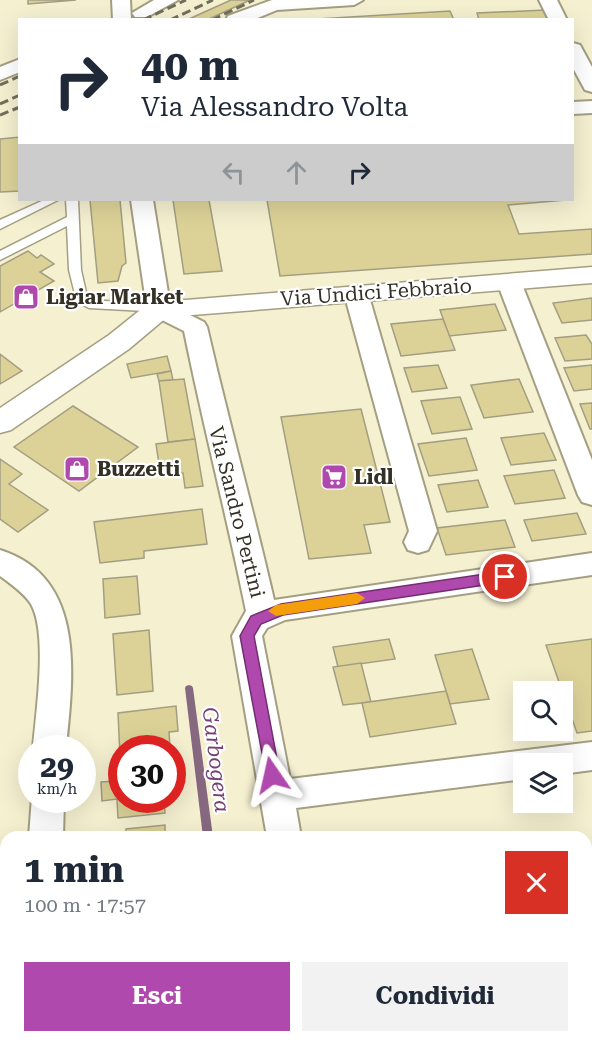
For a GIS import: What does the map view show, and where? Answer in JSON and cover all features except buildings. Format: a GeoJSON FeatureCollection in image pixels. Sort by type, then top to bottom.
{"type":"FeatureCollection","features":[{"type":"Feature","properties":{"kind":"street"},"geometry":{"type":"LineString","coordinates":[[121,0],[122,18]]}},
{"type":"Feature","properties":{"kind":"street"},"geometry":{"type":"LineString","coordinates":[[141,13],[169,0]]}},
{"type":"Feature","properties":{"kind":"street"},"geometry":{"type":"LineString","coordinates":[[240,18],[274,5],[354,0]]}},
{"type":"Feature","properties":{"kind":"street"},"geometry":{"type":"LineString","coordinates":[[548,0],[557,18]]}},
{"type":"Feature","properties":{"kind":"street"},"geometry":{"type":"LineString","coordinates":[[574,51],[592,86]]}},
{"type":"Feature","properties":{"kind":"street"},"geometry":{"type":"LineString","coordinates":[[0,74],[18,66]]}},
{"type":"Feature","properties":{"kind":"street"},"geometry":{"type":"LineString","coordinates":[[574,108],[592,107]]}},
{"type":"Feature","properties":{"kind":"street"},"geometry":{"type":"LineString","coordinates":[[0,423],[119,342],[159,309],[142,201]]}},
{"type":"Feature","properties":{"kind":"street"},"geometry":{"type":"LineString","coordinates":[[151,265],[163,260],[165,256],[159,201]]}},
{"type":"Feature","properties":{"kind":"street","name":"Via Undici Febbraio"},"geometry":{"type":"LineString","coordinates":[[159,309],[592,276]]}},
{"type":"Feature","properties":{"kind":"street"},"geometry":{"type":"LineString","coordinates":[[509,282],[592,495]]}},
{"type":"Feature","properties":{"kind":"street"},"geometry":{"type":"LineString","coordinates":[[356,293],[423,531],[418,542]]}},
{"type":"Feature","properties":{"kind":"street","name":"Via Sandro Pertini"},"geometry":{"type":"LineString","coordinates":[[159,309],[195,327],[224,460],[235,489],[262,616],[250,627],[247,636],[283,831]]}},
{"type":"Feature","properties":{"kind":"street"},"geometry":{"type":"LineString","coordinates":[[0,561],[30,584],[44,599],[52,615],[54,638],[50,735]]}},
{"type":"Feature","properties":{"kind":"street"},"geometry":{"type":"LineString","coordinates":[[262,616],[281,609],[592,564]]}},
{"type":"Feature","properties":{"kind":"street"},"geometry":{"type":"LineString","coordinates":[[573,759],[592,756]]}},
{"type":"Feature","properties":{"kind":"street"},"geometry":{"type":"LineString","coordinates":[[276,796],[513,766]]}},
{"type":"Feature","properties":{"kind":"street"},"geometry":{"type":"LineString","coordinates":[[46,831],[47,813]]}},
{"type":"Feature","properties":{"kind":"lane"},"geometry":{"type":"LineString","coordinates":[[0,225],[50,201]]}},
{"type":"Feature","properties":{"kind":"lane"},"geometry":{"type":"LineString","coordinates":[[72,201],[75,270],[81,299],[89,304],[159,309]]}},
{"type":"Feature","properties":{"kind":"lane"},"geometry":{"type":"LineString","coordinates":[[0,256],[72,219]]}},
{"type":"Feature","properties":{"kind":"waterway","name":"Garbogera"},"geometry":{"type":"LineString","coordinates":[[189,688],[207,831]]}},
{"type":"Feature","properties":{"kind":"railway"},"geometry":{"type":"LineString","coordinates":[[147,18],[186,0]]}},
{"type":"Feature","properties":{"kind":"railway"},"geometry":{"type":"LineString","coordinates":[[174,18],[213,0]]}},
{"type":"Feature","properties":{"kind":"railway"},"geometry":{"type":"LineString","coordinates":[[216,18],[254,0]]}},
{"type":"Feature","properties":{"kind":"railway"},"geometry":{"type":"LineString","coordinates":[[0,85],[18,77]]}},
{"type":"Feature","properties":{"kind":"railway"},"geometry":{"type":"LineString","coordinates":[[0,104],[18,96]]}},
{"type":"Feature","properties":{"kind":"railway"},"geometry":{"type":"LineString","coordinates":[[0,115],[18,108]]}},
{"type":"Feature","properties":{"kind":"slow traffic"},"geometry":{"type":"LineString","coordinates":[[276,611],[357,598]]}},
{"type":"Feature","properties":{"kind":"place","name":"Ligiar Market"},"geometry":{"type":"Point","coordinates":[26,297]}},
{"type":"Feature","properties":{"kind":"place","name":"Buzzetti"},"geometry":{"type":"Point","coordinates":[77,469]}},
{"type":"Feature","properties":{"kind":"place","name":"Lidl"},"geometry":{"type":"Point","coordinates":[334,477]}},
{"type":"Feature","properties":{"kind":"route"},"geometry":{"type":"LineString","coordinates":[[272,775],[247,636],[256,620],[281,609],[505,577]]}}]}
